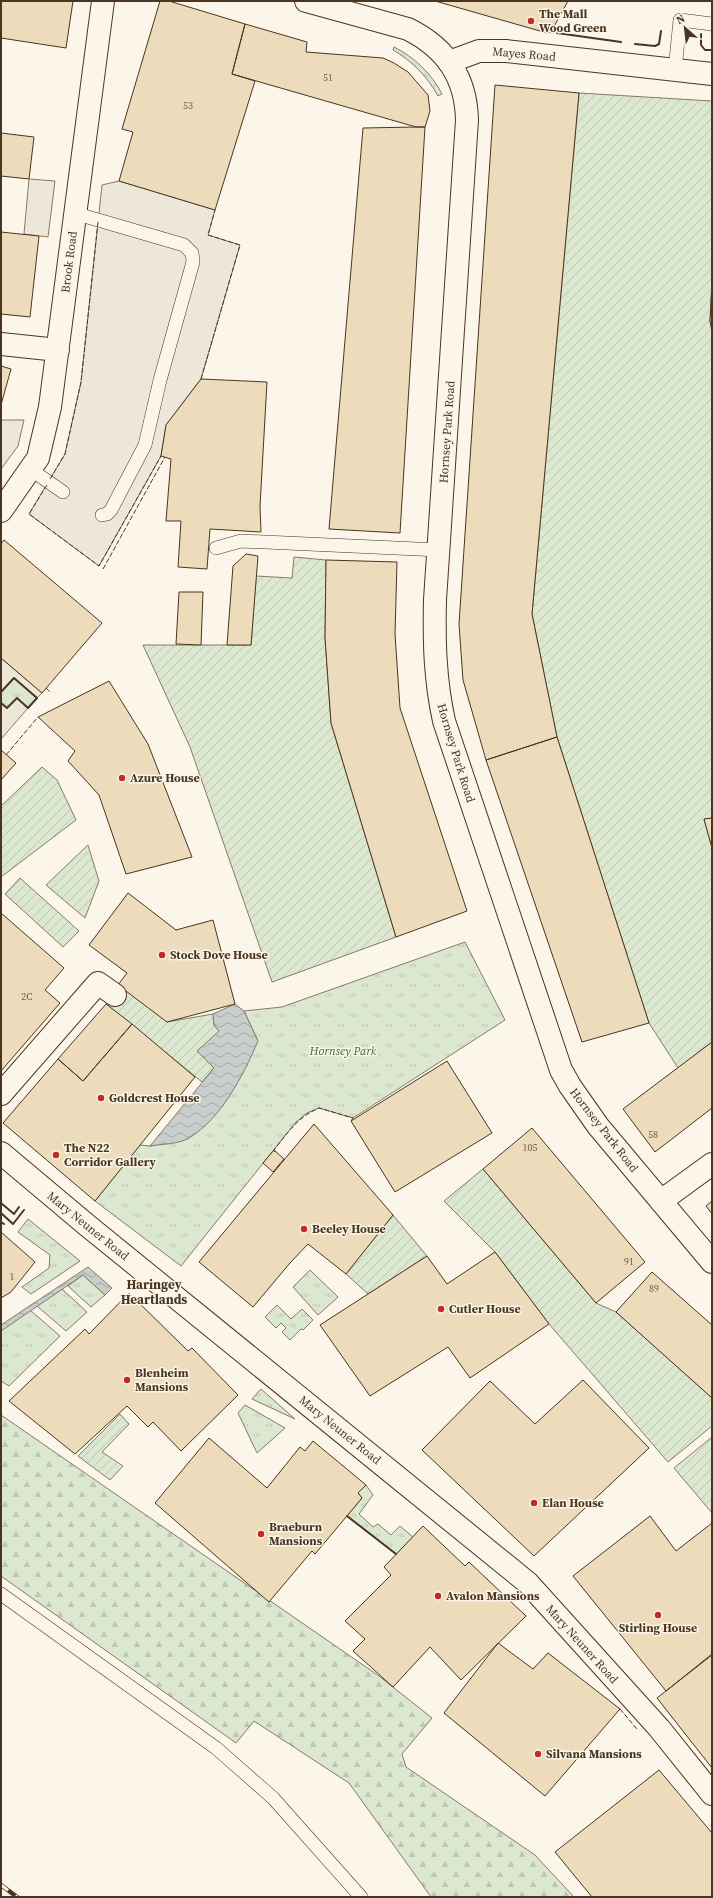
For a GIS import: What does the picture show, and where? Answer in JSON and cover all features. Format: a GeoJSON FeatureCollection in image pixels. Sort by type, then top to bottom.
{"type":"FeatureCollection","features":[{"type":"Feature","properties":{"kind":"street","name":"Brook Road"},"geometry":{"type":"LineString","coordinates":[[1,511],[38,458],[50,407],[74,213],[103,1]]}},
{"type":"Feature","properties":{"kind":"street"},"geometry":{"type":"LineString","coordinates":[[306,1],[408,29],[434,44],[449,62]]}},
{"type":"Feature","properties":{"kind":"street","name":"Mayes Road"},"geometry":{"type":"LineString","coordinates":[[449,62],[479,51],[506,50],[712,74]]}},
{"type":"Feature","properties":{"kind":"street","name":"Hornsey Park Road"},"geometry":{"type":"LineString","coordinates":[[449,62],[460,81],[465,94],[467,120],[435,631],[438,690],[444,721],[561,1070],[570,1086],[598,1126],[712,1262]]}},
{"type":"Feature","properties":{"kind":"street"},"geometry":{"type":"LineString","coordinates":[[1,344],[58,350]]}},
{"type":"Feature","properties":{"kind":"street"},"geometry":{"type":"LineString","coordinates":[[1,1094],[98,984],[115,995]]}},
{"type":"Feature","properties":{"kind":"street","name":"Mary Neuner Road"},"geometry":{"type":"LineString","coordinates":[[1,1153],[93,1231],[528,1583],[659,1728],[712,1794]]}},
{"type":"Feature","properties":{"kind":"street"},"geometry":{"type":"LineString","coordinates":[[661,1201],[712,1164]]}},
{"type":"Feature","properties":{"kind":"lane"},"geometry":{"type":"LineString","coordinates":[[675,70],[680,20],[712,24]]}},
{"type":"Feature","properties":{"kind":"lane"},"geometry":{"type":"LineString","coordinates":[[74,213],[184,245],[192,252],[193,262],[160,380],[145,445],[111,510],[102,516]]}},
{"type":"Feature","properties":{"kind":"lane"},"geometry":{"type":"LineString","coordinates":[[30,469],[64,492]]}},
{"type":"Feature","properties":{"kind":"lane"},"geometry":{"type":"LineString","coordinates":[[216,548],[241,541],[439,550]]}},
{"type":"Feature","properties":{"kind":"lane"},"geometry":{"type":"LineString","coordinates":[[1,1594],[216,1748],[273,1798],[361,1897]]}},
{"type":"Feature","properties":{"kind":"green space"},"geometry":{"type":"Polygon","coordinates":[[[394,47],[409,56],[422,67],[428,73],[442,94],[438,96],[424,76],[413,64],[393,50],[394,47]]]}},
{"type":"Feature","properties":{"kind":"green space"},"geometry":{"type":"Polygon","coordinates":[[[579,93],[712,101],[712,282],[710,321],[712,331],[712,818],[704,819],[712,848],[712,1042],[678,1068],[649,1023],[557,737],[532,614],[579,93]]]}},
{"type":"Feature","properties":{"kind":"green space"},"geometry":{"type":"Polygon","coordinates":[[[294,557],[326,560],[325,638],[331,723],[396,937],[272,982],[190,747],[143,645],[251,645],[256,576],[292,578],[294,557]]]}},
{"type":"Feature","properties":{"kind":"green space"},"geometry":{"type":"Polygon","coordinates":[[[14,678],[37,698],[28,708],[17,698],[7,708],[1,703],[1,692],[14,678]]]}},
{"type":"Feature","properties":{"kind":"green space"},"geometry":{"type":"Polygon","coordinates":[[[42,767],[57,780],[76,820],[1,877],[1,806],[42,767]]]}},
{"type":"Feature","properties":{"kind":"green space"},"geometry":{"type":"Polygon","coordinates":[[[88,845],[99,881],[85,918],[46,885],[88,845]]]}},
{"type":"Feature","properties":{"kind":"green space"},"geometry":{"type":"Polygon","coordinates":[[[20,878],[79,931],[63,947],[5,894],[20,878]]]}},
{"type":"Feature","properties":{"kind":"green space","name":"Hornsey Park"},"geometry":{"type":"Polygon","coordinates":[[[465,942],[505,1020],[353,1118],[319,1108],[307,1113],[296,1122],[181,1266],[95,1201],[140,1145],[151,1146],[189,1138],[257,1039],[244,1011],[282,1007],[465,942]]]}},
{"type":"Feature","properties":{"kind":"green space"},"geometry":{"type":"Polygon","coordinates":[[[123,985],[167,1022],[213,1014],[214,1025],[219,1031],[214,1068],[202,1082],[106,1004],[123,985]]]}},
{"type":"Feature","properties":{"kind":"green space"},"geometry":{"type":"Polygon","coordinates":[[[483,1169],[596,1303],[616,1312],[712,1398],[712,1426],[668,1462],[549,1324],[495,1252],[444,1201],[483,1169]]]}},
{"type":"Feature","properties":{"kind":"green space"},"geometry":{"type":"Polygon","coordinates":[[[393,1215],[427,1256],[368,1294],[346,1274],[393,1215]]]}},
{"type":"Feature","properties":{"kind":"green space"},"geometry":{"type":"Polygon","coordinates":[[[28,1219],[80,1261],[31,1294],[22,1287],[49,1268],[50,1255],[18,1232],[28,1219]]]}},
{"type":"Feature","properties":{"kind":"green space"},"geometry":{"type":"Polygon","coordinates":[[[310,1270],[338,1297],[318,1315],[293,1287],[310,1270]]]}},
{"type":"Feature","properties":{"kind":"green space"},"geometry":{"type":"Polygon","coordinates":[[[83,1275],[105,1295],[91,1307],[68,1286],[83,1275]]]}},
{"type":"Feature","properties":{"kind":"green space"},"geometry":{"type":"Polygon","coordinates":[[[62,1289],[87,1312],[66,1331],[37,1306],[62,1289]]]}},
{"type":"Feature","properties":{"kind":"green space"},"geometry":{"type":"Polygon","coordinates":[[[277,1305],[291,1319],[302,1309],[313,1320],[290,1340],[282,1332],[286,1328],[281,1323],[276,1328],[265,1317],[277,1305]]]}},
{"type":"Feature","properties":{"kind":"green space"},"geometry":{"type":"Polygon","coordinates":[[[30,1310],[60,1336],[9,1386],[1,1381],[1,1330],[30,1310]]]}},
{"type":"Feature","properties":{"kind":"green space"},"geometry":{"type":"Polygon","coordinates":[[[261,1389],[295,1419],[252,1399],[261,1389]]]}},
{"type":"Feature","properties":{"kind":"green space"},"geometry":{"type":"Polygon","coordinates":[[[245,1405],[285,1428],[257,1453],[238,1413],[245,1405]]]}},
{"type":"Feature","properties":{"kind":"green space"},"geometry":{"type":"Polygon","coordinates":[[[120,1414],[129,1424],[102,1452],[123,1466],[110,1480],[78,1456],[120,1414]]]}},
{"type":"Feature","properties":{"kind":"green space"},"geometry":{"type":"Polygon","coordinates":[[[1,1415],[379,1676],[432,1718],[402,1754],[406,1767],[535,1855],[574,1897],[431,1897],[349,1783],[254,1721],[236,1743],[1,1576],[1,1415]]]}},
{"type":"Feature","properties":{"kind":"green space"},"geometry":{"type":"Polygon","coordinates":[[[712,1437],[712,1513],[674,1468],[712,1437]]]}},
{"type":"Feature","properties":{"kind":"green space"},"geometry":{"type":"Polygon","coordinates":[[[366,1485],[373,1495],[359,1514],[373,1527],[378,1524],[391,1535],[400,1526],[413,1537],[396,1554],[347,1516],[362,1498],[358,1493],[366,1485]]]}},
{"type":"Feature","properties":{"kind":"shaded area"},"geometry":{"type":"Polygon","coordinates":[[[29,179],[55,181],[48,237],[24,234],[29,179]]]}},
{"type":"Feature","properties":{"kind":"shaded area"},"geometry":{"type":"Polygon","coordinates":[[[119,181],[215,210],[208,235],[240,245],[201,379],[166,425],[161,456],[99,566],[29,514],[65,454],[81,382],[102,185],[119,181]]]}},
{"type":"Feature","properties":{"kind":"shaded area"},"geometry":{"type":"Polygon","coordinates":[[[1,420],[24,420],[18,446],[1,469],[1,420]]]}},
{"type":"Feature","properties":{"kind":"shaded area"},"geometry":{"type":"Polygon","coordinates":[[[1,658],[42,693],[37,698],[14,678],[1,692],[1,658]]]}},
{"type":"Feature","properties":{"kind":"shaded area"},"geometry":{"type":"Polygon","coordinates":[[[17,698],[28,708],[1,739],[1,703],[7,708],[17,698]]]}},
{"type":"Feature","properties":{"kind":"water"},"geometry":{"type":"Polygon","coordinates":[[[235,1004],[244,1011],[258,1041],[246,1067],[230,1095],[221,1108],[201,1130],[189,1138],[181,1142],[150,1146],[214,1068],[197,1051],[219,1031],[214,1025],[213,1014],[235,1004]]]}},
{"type":"Feature","properties":{"kind":"water"},"geometry":{"type":"Polygon","coordinates":[[[88,1267],[112,1288],[105,1295],[83,1275],[1,1331],[1,1325],[88,1267]]]}},
{"type":"Feature","properties":{"kind":"building"},"geometry":{"type":"Polygon","coordinates":[[[1,1],[73,1],[66,48],[1,38],[1,1]]]}},
{"type":"Feature","properties":{"kind":"building"},"geometry":{"type":"Polygon","coordinates":[[[160,1],[169,1],[245,24],[232,74],[255,81],[215,210],[119,181],[133,132],[122,129],[160,1]]]}},
{"type":"Feature","properties":{"kind":"building","name":"The Mall Wood Green"},"geometry":{"type":"Polygon","coordinates":[[[435,1],[568,1],[551,32],[547,33],[435,1]]]}},
{"type":"Feature","properties":{"kind":"building"},"geometry":{"type":"Polygon","coordinates":[[[245,24],[307,42],[306,52],[383,58],[394,63],[408,72],[428,95],[430,111],[425,127],[416,127],[232,74],[245,24]]]}},
{"type":"Feature","properties":{"kind":"building"},"geometry":{"type":"Polygon","coordinates":[[[495,85],[579,93],[532,614],[557,737],[486,760],[463,680],[459,624],[495,85]]]}},
{"type":"Feature","properties":{"kind":"building"},"geometry":{"type":"Polygon","coordinates":[[[425,127],[400,533],[329,529],[363,128],[425,127]]]}},
{"type":"Feature","properties":{"kind":"building"},"geometry":{"type":"Polygon","coordinates":[[[1,133],[34,137],[29,179],[1,176],[1,133]]]}},
{"type":"Feature","properties":{"kind":"building"},"geometry":{"type":"Polygon","coordinates":[[[1,232],[39,236],[30,317],[1,314],[1,232]]]}},
{"type":"Feature","properties":{"kind":"building"},"geometry":{"type":"Polygon","coordinates":[[[712,282],[712,331],[710,321],[712,282]]]}},
{"type":"Feature","properties":{"kind":"building"},"geometry":{"type":"Polygon","coordinates":[[[1,366],[11,369],[1,405],[1,366]]]}},
{"type":"Feature","properties":{"kind":"building"},"geometry":{"type":"Polygon","coordinates":[[[201,379],[267,382],[260,506],[261,532],[210,529],[207,569],[178,567],[181,521],[166,521],[171,459],[161,456],[166,425],[201,379]]]}},
{"type":"Feature","properties":{"kind":"building"},"geometry":{"type":"Polygon","coordinates":[[[4,540],[102,623],[42,693],[1,658],[1,544],[4,540]]]}},
{"type":"Feature","properties":{"kind":"building"},"geometry":{"type":"Polygon","coordinates":[[[246,554],[258,556],[251,645],[227,645],[233,566],[246,554]]]}},
{"type":"Feature","properties":{"kind":"building"},"geometry":{"type":"Polygon","coordinates":[[[326,560],[397,562],[395,634],[400,708],[467,911],[396,937],[331,723],[325,638],[326,560]]]}},
{"type":"Feature","properties":{"kind":"building"},"geometry":{"type":"Polygon","coordinates":[[[179,592],[203,592],[201,645],[176,644],[179,592]]]}},
{"type":"Feature","properties":{"kind":"building","name":"Azure House"},"geometry":{"type":"Polygon","coordinates":[[[109,681],[148,744],[192,857],[126,874],[99,795],[68,761],[75,751],[38,717],[109,681]]]}},
{"type":"Feature","properties":{"kind":"building"},"geometry":{"type":"Polygon","coordinates":[[[557,737],[649,1023],[582,1042],[486,760],[557,737]]]}},
{"type":"Feature","properties":{"kind":"building"},"geometry":{"type":"Polygon","coordinates":[[[1,750],[16,763],[1,780],[1,750]]]}},
{"type":"Feature","properties":{"kind":"building"},"geometry":{"type":"Polygon","coordinates":[[[712,818],[712,848],[704,819],[712,818]]]}},
{"type":"Feature","properties":{"kind":"building","name":"Stock Dove House"},"geometry":{"type":"Polygon","coordinates":[[[128,893],[176,930],[213,920],[235,1004],[167,1022],[118,985],[127,973],[89,945],[128,893]]]}},
{"type":"Feature","properties":{"kind":"building"},"geometry":{"type":"Polygon","coordinates":[[[1,913],[64,968],[45,990],[60,1003],[1,1071],[1,913]]]}},
{"type":"Feature","properties":{"kind":"building"},"geometry":{"type":"Polygon","coordinates":[[[106,1004],[132,1024],[83,1081],[58,1059],[106,1004]]]}},
{"type":"Feature","properties":{"kind":"building","name":"Goldcrest House"},"geometry":{"type":"Polygon","coordinates":[[[132,1024],[195,1077],[95,1201],[3,1123],[58,1059],[83,1081],[132,1024]]]}},
{"type":"Feature","properties":{"kind":"building"},"geometry":{"type":"Polygon","coordinates":[[[712,1042],[712,1108],[655,1152],[623,1109],[712,1042]]]}},
{"type":"Feature","properties":{"kind":"building"},"geometry":{"type":"Polygon","coordinates":[[[447,1061],[492,1133],[395,1192],[351,1121],[447,1061]]]}},
{"type":"Feature","properties":{"kind":"building","name":"Beeley House"},"geometry":{"type":"Polygon","coordinates":[[[314,1124],[393,1215],[346,1274],[308,1244],[253,1307],[199,1262],[314,1124]]]}},
{"type":"Feature","properties":{"kind":"building"},"geometry":{"type":"Polygon","coordinates":[[[532,1128],[645,1262],[596,1303],[483,1169],[532,1128]]]}},
{"type":"Feature","properties":{"kind":"building"},"geometry":{"type":"Polygon","coordinates":[[[274,1150],[284,1159],[273,1172],[263,1163],[274,1150]]]}},
{"type":"Feature","properties":{"kind":"building"},"geometry":{"type":"Polygon","coordinates":[[[712,1201],[712,1214],[706,1206],[712,1201]]]}},
{"type":"Feature","properties":{"kind":"building"},"geometry":{"type":"Polygon","coordinates":[[[1,1232],[35,1262],[11,1292],[1,1298],[1,1232]]]}},
{"type":"Feature","properties":{"kind":"building","name":"Cutler House"},"geometry":{"type":"Polygon","coordinates":[[[495,1252],[549,1324],[470,1378],[448,1347],[370,1396],[320,1325],[427,1256],[447,1284],[495,1252]]]}},
{"type":"Feature","properties":{"kind":"building"},"geometry":{"type":"Polygon","coordinates":[[[652,1272],[712,1325],[712,1398],[616,1312],[652,1272]]]}},
{"type":"Feature","properties":{"kind":"building","name":"Blenheim Mansions"},"geometry":{"type":"Polygon","coordinates":[[[129,1293],[188,1351],[192,1348],[238,1395],[181,1451],[153,1422],[148,1427],[127,1406],[75,1454],[9,1401],[85,1329],[89,1334],[129,1293]]]}},
{"type":"Feature","properties":{"kind":"building","name":"Elan House"},"geometry":{"type":"Polygon","coordinates":[[[583,1380],[649,1448],[534,1556],[422,1450],[490,1381],[535,1424],[583,1380]]]}},
{"type":"Feature","properties":{"kind":"building","name":"Braeburn Mansions"},"geometry":{"type":"Polygon","coordinates":[[[209,1438],[267,1488],[300,1447],[305,1451],[313,1441],[366,1485],[358,1493],[362,1498],[315,1554],[312,1551],[269,1602],[155,1503],[209,1438]]]}},
{"type":"Feature","properties":{"kind":"building","name":"Stirling House"},"geometry":{"type":"Polygon","coordinates":[[[650,1516],[676,1551],[712,1523],[712,1654],[666,1691],[573,1576],[650,1516]]]}},
{"type":"Feature","properties":{"kind":"building","name":"Avalon Mansions"},"geometry":{"type":"Polygon","coordinates":[[[423,1526],[465,1566],[469,1562],[526,1616],[461,1680],[430,1647],[393,1687],[353,1651],[365,1639],[345,1621],[391,1575],[384,1567],[423,1526]]]}},
{"type":"Feature","properties":{"kind":"building","name":"Silvana Mansions"},"geometry":{"type":"Polygon","coordinates":[[[498,1643],[533,1669],[548,1653],[620,1709],[545,1796],[444,1713],[498,1643]]]}},
{"type":"Feature","properties":{"kind":"building"},"geometry":{"type":"Polygon","coordinates":[[[712,1655],[712,1768],[657,1698],[712,1655]]]}},
{"type":"Feature","properties":{"kind":"building"},"geometry":{"type":"Polygon","coordinates":[[[659,1770],[712,1833],[712,1897],[592,1897],[555,1852],[659,1770]]]}},
{"type":"Feature","properties":{"kind":"railway"},"geometry":{"type":"LineString","coordinates":[[1,1885],[17,1897]]}},
{"type":"Feature","properties":{"kind":"fence"},"geometry":{"type":"LineString","coordinates":[[201,379],[240,245],[208,235],[215,210]]}},
{"type":"Feature","properties":{"kind":"fence"},"geometry":{"type":"LineString","coordinates":[[50,479],[65,454],[81,382],[98,222]]}},
{"type":"Feature","properties":{"kind":"fence"},"geometry":{"type":"LineString","coordinates":[[47,485],[29,514],[99,566],[161,456]]}},
{"type":"Feature","properties":{"kind":"fence"},"geometry":{"type":"LineString","coordinates":[[103,569],[165,457]]}},
{"type":"Feature","properties":{"kind":"fence"},"geometry":{"type":"LineString","coordinates":[[46,688],[51,693]]}},
{"type":"Feature","properties":{"kind":"fence"},"geometry":{"type":"LineString","coordinates":[[6,755],[38,717]]}},
{"type":"Feature","properties":{"kind":"fence"},"geometry":{"type":"LineString","coordinates":[[275,1152],[274,1150],[294,1126],[305,1116],[319,1108],[353,1118],[351,1121]]}},
{"type":"Feature","properties":{"kind":"fence"},"geometry":{"type":"LineString","coordinates":[[620,1709],[637,1729]]}},
{"type":"Feature","properties":{"kind":"wall"},"geometry":{"type":"LineString","coordinates":[[635,44],[655,46],[659,44],[661,31]]}},
{"type":"Feature","properties":{"kind":"wall"},"geometry":{"type":"LineString","coordinates":[[557,33],[621,42]]}},
{"type":"Feature","properties":{"kind":"wall"},"geometry":{"type":"LineString","coordinates":[[701,34],[701,45],[705,50],[712,50]]}},
{"type":"Feature","properties":{"kind":"wall"},"geometry":{"type":"LineString","coordinates":[[1,692],[14,678],[37,698],[28,708],[17,698],[7,708],[1,703]]}},
{"type":"Feature","properties":{"kind":"wall"},"geometry":{"type":"LineString","coordinates":[[1,1203],[14,1214],[19,1207]]}},
{"type":"Feature","properties":{"kind":"wall"},"geometry":{"type":"LineString","coordinates":[[1,1213],[13,1224],[24,1210]]}},
{"type":"Feature","properties":{"kind":"wall"},"geometry":{"type":"LineString","coordinates":[[347,1516],[396,1554]]}},
{"type":"Feature","properties":{"kind":"place","name":"The Mall Wood Green"},"geometry":{"type":"Point","coordinates":[531,21]}},
{"type":"Feature","properties":{"kind":"place","name":"Azure House"},"geometry":{"type":"Point","coordinates":[122,778]}},
{"type":"Feature","properties":{"kind":"place","name":"Stock Dove House"},"geometry":{"type":"Point","coordinates":[162,955]}},
{"type":"Feature","properties":{"kind":"place","name":"Goldcrest House"},"geometry":{"type":"Point","coordinates":[101,1098]}},
{"type":"Feature","properties":{"kind":"place","name":"The N22 Corridor Gallery"},"geometry":{"type":"Point","coordinates":[56,1155]}},
{"type":"Feature","properties":{"kind":"place","name":"Beeley House"},"geometry":{"type":"Point","coordinates":[304,1229]}},
{"type":"Feature","properties":{"kind":"place","name":"Cutler House"},"geometry":{"type":"Point","coordinates":[441,1309]}},
{"type":"Feature","properties":{"kind":"place","name":"Blenheim Mansions"},"geometry":{"type":"Point","coordinates":[127,1380]}},
{"type":"Feature","properties":{"kind":"place","name":"Elan House"},"geometry":{"type":"Point","coordinates":[534,1503]}},
{"type":"Feature","properties":{"kind":"place","name":"Braeburn Mansions"},"geometry":{"type":"Point","coordinates":[261,1534]}},
{"type":"Feature","properties":{"kind":"place","name":"Avalon Mansions"},"geometry":{"type":"Point","coordinates":[438,1596]}},
{"type":"Feature","properties":{"kind":"place","name":"Stirling House"},"geometry":{"type":"Point","coordinates":[658,1615]}},
{"type":"Feature","properties":{"kind":"place","name":"Silvana Mansions"},"geometry":{"type":"Point","coordinates":[538,1754]}},
{"type":"Feature","properties":{"kind":"district","name":"Haringey Heartlands"},"geometry":{"type":"Point","coordinates":[154,1292]}}]}
